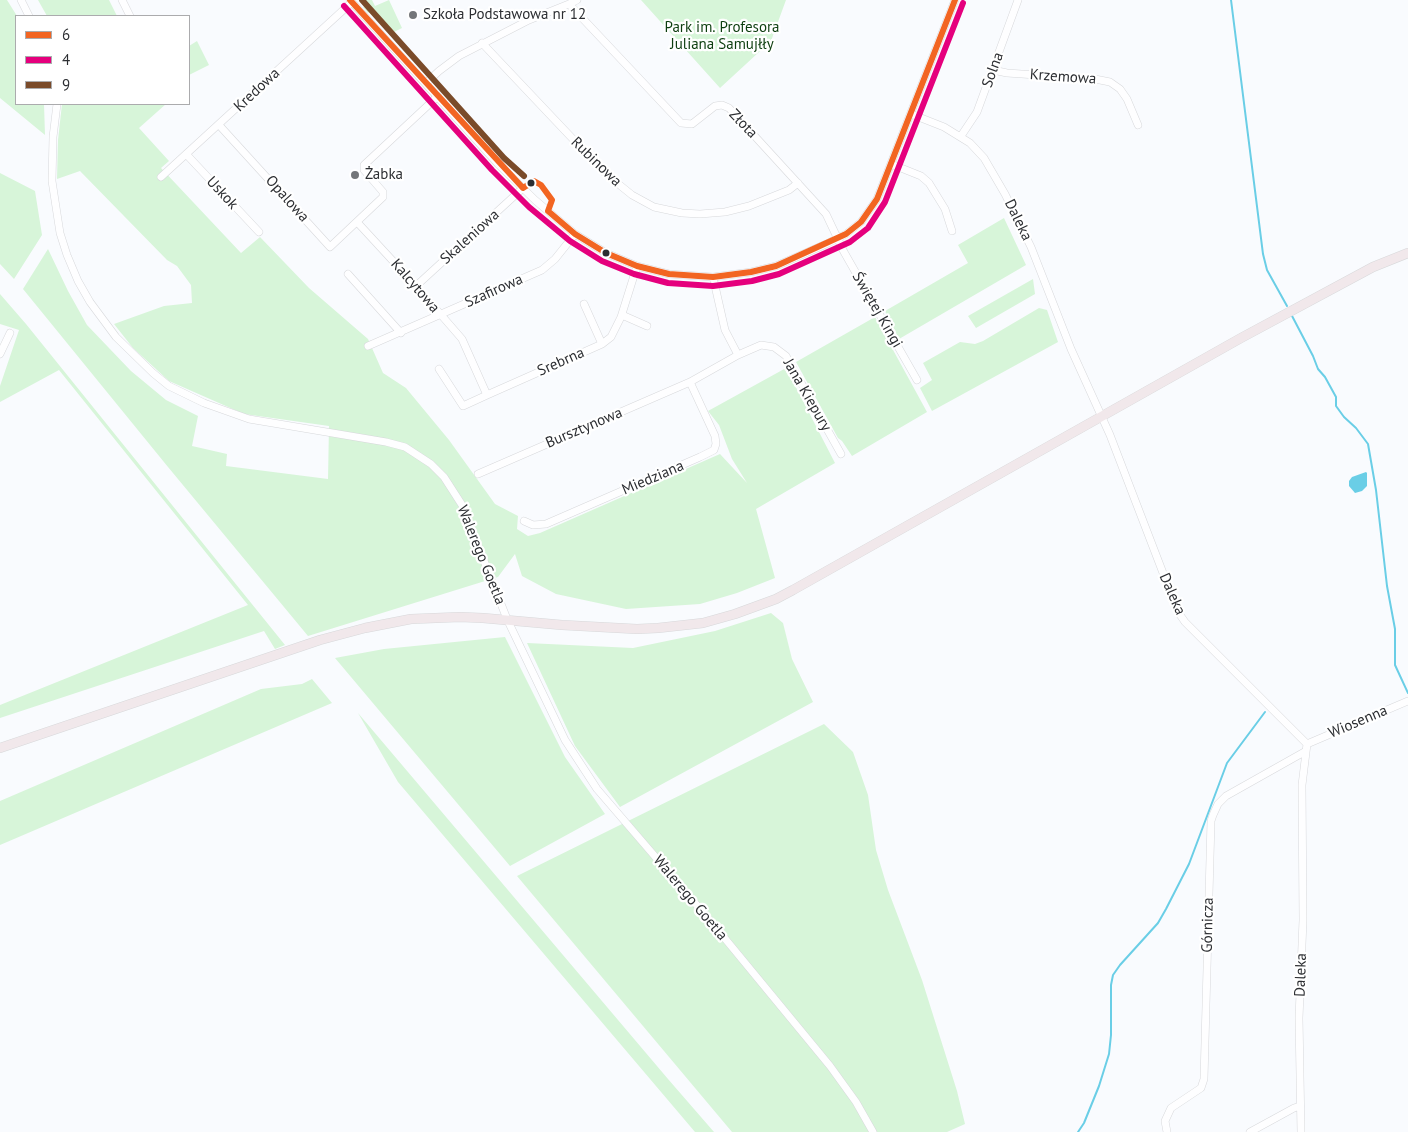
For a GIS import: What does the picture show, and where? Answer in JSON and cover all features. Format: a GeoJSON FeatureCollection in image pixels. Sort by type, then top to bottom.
{"type":"FeatureCollection","features":[{"type":"Feature","properties":{"kind":"main road"},"geometry":{"type":"LineString","coordinates":[[0,749],[320,640],[365,628],[411,619],[460,617],[507,619],[562,625],[637,629],[703,622],[735,614],[776,599],[793,590],[1264,325],[1374,267],[1408,253]]}},
{"type":"Feature","properties":{"kind":"street"},"geometry":{"type":"LineString","coordinates":[[21,0],[29,15]]}},
{"type":"Feature","properties":{"kind":"street"},"geometry":{"type":"LineString","coordinates":[[122,0],[130,15]]}},
{"type":"Feature","properties":{"kind":"street"},"geometry":{"type":"LineString","coordinates":[[426,83],[452,60],[528,20],[577,0]]}},
{"type":"Feature","properties":{"kind":"street"},"geometry":{"type":"LineString","coordinates":[[351,1],[498,164],[575,234],[606,254],[637,266],[669,274],[712,277],[751,272],[776,266],[838,238],[858,225],[877,199],[955,0]]}},
{"type":"Feature","properties":{"kind":"street","name":"Solna"},"geometry":{"type":"LineString","coordinates":[[960,136],[977,112],[1018,0]]}},
{"type":"Feature","properties":{"kind":"street","name":"Kredowa"},"geometry":{"type":"LineString","coordinates":[[161,177],[351,1]]}},
{"type":"Feature","properties":{"kind":"street","name":"Złota"},"geometry":{"type":"LineString","coordinates":[[569,4],[681,122],[692,124],[712,107],[719,105],[732,110],[826,214],[838,238]]}},
{"type":"Feature","properties":{"kind":"street","name":"Rubinowa"},"geometry":{"type":"LineString","coordinates":[[482,44],[606,174],[632,195],[654,207],[682,213],[725,212],[749,206],[781,194],[798,183]]}},
{"type":"Feature","properties":{"kind":"street","name":"Krzemowa"},"geometry":{"type":"LineString","coordinates":[[993,70],[1002,73],[1095,79],[1110,82],[1127,99],[1138,125]]}},
{"type":"Feature","properties":{"kind":"street"},"geometry":{"type":"LineString","coordinates":[[357,222],[384,195],[364,170],[364,165],[438,96]]}},
{"type":"Feature","properties":{"kind":"street","name":"Walerego Goetla"},"geometry":{"type":"LineString","coordinates":[[56,105],[52,146],[52,181],[60,233],[78,282],[116,337],[169,386],[204,404],[249,419],[386,442],[405,448],[431,464],[444,477],[462,505],[507,619],[565,740],[597,789],[719,931],[830,1066],[856,1102],[873,1132]]}},
{"type":"Feature","properties":{"kind":"street","name":"Daleka"},"geometry":{"type":"LineString","coordinates":[[911,114],[944,127],[960,136],[970,143],[984,158],[1014,210],[1040,270],[1071,349],[1100,417],[1110,435],[1178,612],[1185,622],[1307,747],[1302,785],[1303,920],[1299,1018],[1301,1132]]}},
{"type":"Feature","properties":{"kind":"street","name":"Opalowa"},"geometry":{"type":"LineString","coordinates":[[219,125],[330,246],[357,222]]}},
{"type":"Feature","properties":{"kind":"street","name":"Uskok"},"geometry":{"type":"LineString","coordinates":[[186,154],[259,232]]}},
{"type":"Feature","properties":{"kind":"street"},"geometry":{"type":"LineString","coordinates":[[892,164],[921,176],[929,182],[945,209],[952,231]]}},
{"type":"Feature","properties":{"kind":"street","name":"Skaleniowa"},"geometry":{"type":"LineString","coordinates":[[416,286],[523,188]]}},
{"type":"Feature","properties":{"kind":"street","name":"Kalcytowa"},"geometry":{"type":"LineString","coordinates":[[357,222],[462,339],[488,395]]}},
{"type":"Feature","properties":{"kind":"street","name":"Szafirowa"},"geometry":{"type":"LineString","coordinates":[[368,346],[542,270],[555,259],[575,234]]}},
{"type":"Feature","properties":{"kind":"street","name":"Świętej Kingi"},"geometry":{"type":"LineString","coordinates":[[838,238],[844,252],[917,380]]}},
{"type":"Feature","properties":{"kind":"street","name":"Srebrna"},"geometry":{"type":"LineString","coordinates":[[439,369],[463,406],[602,344],[616,330],[637,266]]}},
{"type":"Feature","properties":{"kind":"street"},"geometry":{"type":"LineString","coordinates":[[348,274],[401,333]]}},
{"type":"Feature","properties":{"kind":"street"},"geometry":{"type":"LineString","coordinates":[[712,277],[725,330],[738,356]]}},
{"type":"Feature","properties":{"kind":"street"},"geometry":{"type":"LineString","coordinates":[[584,304],[602,344]]}},
{"type":"Feature","properties":{"kind":"street"},"geometry":{"type":"LineString","coordinates":[[622,315],[647,326]]}},
{"type":"Feature","properties":{"kind":"street"},"geometry":{"type":"LineString","coordinates":[[0,354],[10,334]]}},
{"type":"Feature","properties":{"kind":"street","name":"Jana Kiepury"},"geometry":{"type":"LineString","coordinates":[[690,382],[761,345],[774,347],[786,356],[841,454]]}},
{"type":"Feature","properties":{"kind":"street","name":"Bursztynowa"},"geometry":{"type":"LineString","coordinates":[[478,474],[690,382]]}},
{"type":"Feature","properties":{"kind":"street","name":"Miedziana"},"geometry":{"type":"LineString","coordinates":[[524,520],[533,525],[546,524],[714,450],[716,444],[715,436],[690,382]]}},
{"type":"Feature","properties":{"kind":"street","name":"Wiosenna"},"geometry":{"type":"LineString","coordinates":[[1307,747],[1408,701]]}},
{"type":"Feature","properties":{"kind":"street","name":"Górnicza"},"geometry":{"type":"LineString","coordinates":[[1167,1132],[1165,1121],[1171,1108],[1201,1088],[1204,1080],[1211,821],[1213,815],[1218,804],[1229,794],[1307,747]]}},
{"type":"Feature","properties":{"kind":"street"},"geometry":{"type":"LineString","coordinates":[[1250,1132],[1300,1106]]}},
{"type":"Feature","properties":{"kind":"green space"},"geometry":{"type":"Polygon","coordinates":[[[0,0],[7,0],[16,15],[15,105],[44,105],[45,135],[0,98],[0,0]]]}},
{"type":"Feature","properties":{"kind":"green space"},"geometry":{"type":"Polygon","coordinates":[[[38,0],[109,0],[116,15],[46,15],[38,0]]]}},
{"type":"Feature","properties":{"kind":"green space"},"geometry":{"type":"Polygon","coordinates":[[[365,0],[372,0],[375,6],[389,0],[402,28],[394,32],[373,10],[368,13],[363,7],[368,3],[365,0]]]}},
{"type":"Feature","properties":{"kind":"green space","name":"Park im. Profesora Juliana Samujłły"},"geometry":{"type":"Polygon","coordinates":[[[641,0],[786,0],[771,41],[720,88],[641,0]]]}},
{"type":"Feature","properties":{"kind":"green space"},"geometry":{"type":"Polygon","coordinates":[[[197,41],[209,65],[190,74],[190,45],[197,41]]]}},
{"type":"Feature","properties":{"kind":"green space"},"geometry":{"type":"Polygon","coordinates":[[[62,105],[165,105],[139,128],[169,161],[161,168],[241,253],[260,237],[309,288],[368,339],[383,373],[406,388],[449,440],[495,504],[518,516],[517,529],[528,536],[540,533],[720,454],[747,483],[732,459],[719,425],[708,411],[786,368],[835,463],[756,509],[775,578],[737,593],[700,604],[626,609],[556,594],[522,576],[515,554],[498,577],[308,636],[23,289],[48,249],[87,325],[131,371],[166,400],[198,416],[192,446],[227,454],[226,466],[328,479],[329,426],[244,414],[169,381],[133,348],[114,324],[164,306],[192,303],[191,285],[177,266],[167,260],[80,171],[57,179],[58,140],[62,105]]]}},
{"type":"Feature","properties":{"kind":"green space"},"geometry":{"type":"Polygon","coordinates":[[[0,173],[35,191],[42,235],[14,279],[0,264],[0,173]]]}},
{"type":"Feature","properties":{"kind":"green space"},"geometry":{"type":"Polygon","coordinates":[[[1004,218],[1026,265],[899,339],[885,311],[968,263],[958,245],[1004,218]]]}},
{"type":"Feature","properties":{"kind":"green space"},"geometry":{"type":"Polygon","coordinates":[[[1033,279],[1035,294],[976,328],[968,316],[1033,279]]]}},
{"type":"Feature","properties":{"kind":"green space"},"geometry":{"type":"Polygon","coordinates":[[[0,294],[285,645],[275,649],[264,631],[0,718],[0,705],[248,605],[59,370],[0,402],[0,386],[19,330],[0,324],[0,294]]]}},
{"type":"Feature","properties":{"kind":"green space"},"geometry":{"type":"Polygon","coordinates":[[[1039,308],[1047,310],[1058,342],[932,411],[920,388],[932,380],[923,363],[960,342],[975,344],[983,341],[1039,308]]]}},
{"type":"Feature","properties":{"kind":"green space"},"geometry":{"type":"Polygon","coordinates":[[[875,317],[927,412],[852,456],[838,438],[796,362],[875,317]]]}},
{"type":"Feature","properties":{"kind":"green space"},"geometry":{"type":"Polygon","coordinates":[[[771,613],[783,623],[792,659],[813,702],[620,807],[575,746],[527,643],[633,648],[715,631],[771,613]]]}},
{"type":"Feature","properties":{"kind":"green space"},"geometry":{"type":"Polygon","coordinates":[[[505,637],[565,757],[605,814],[510,866],[335,658],[384,649],[505,637]]]}},
{"type":"Feature","properties":{"kind":"green space"},"geometry":{"type":"Polygon","coordinates":[[[312,679],[332,703],[0,845],[0,801],[261,689],[302,684],[312,679]]]}},
{"type":"Feature","properties":{"kind":"green space"},"geometry":{"type":"Polygon","coordinates":[[[358,713],[714,1132],[695,1132],[398,782],[358,713]]]}},
{"type":"Feature","properties":{"kind":"green space"},"geometry":{"type":"Polygon","coordinates":[[[824,724],[853,752],[868,795],[876,850],[888,890],[922,980],[957,1091],[965,1124],[947,1132],[732,1132],[517,876],[824,724]]]}},
{"type":"Feature","properties":{"kind":"water"},"geometry":{"type":"Polygon","coordinates":[[[1366,472],[1367,486],[1362,491],[1355,493],[1349,486],[1349,481],[1352,477],[1366,472]]]}},
{"type":"Feature","properties":{"kind":"waterway"},"geometry":{"type":"LineString","coordinates":[[1231,0],[1263,254],[1267,270],[1287,306]]}},
{"type":"Feature","properties":{"kind":"waterway"},"geometry":{"type":"LineString","coordinates":[[1291,314],[1318,369],[1325,377],[1336,397],[1336,406],[1368,444],[1376,490],[1387,586],[1395,629],[1395,665],[1408,693]]}},
{"type":"Feature","properties":{"kind":"waterway"},"geometry":{"type":"LineString","coordinates":[[1078,1132],[1084,1123],[1099,1086],[1109,1054],[1113,975],[1158,923],[1189,864],[1227,763],[1265,712]]}},
{"type":"Feature","properties":{"kind":"transit line","name":"6"},"geometry":{"type":"LineString","coordinates":[[350,0],[523,188],[534,181],[541,185],[552,200],[548,211],[575,234],[606,253],[637,266],[669,274],[713,277],[751,272],[776,266],[846,234],[861,222],[877,199],[955,0]]}},
{"type":"Feature","properties":{"kind":"transit line","name":"9"},"geometry":{"type":"LineString","coordinates":[[362,0],[504,158],[524,176]]}},
{"type":"Feature","properties":{"kind":"transit line","name":"4"},"geometry":{"type":"LineString","coordinates":[[344,6],[492,170],[529,207],[570,241],[602,261],[634,274],[668,283],[713,286],[752,281],[779,274],[850,242],[868,228],[885,202],[963,3]]}},
{"type":"Feature","properties":{"kind":"place","name":"Szkoła Podstawowa nr 12"},"geometry":{"type":"Point","coordinates":[413,15]}},
{"type":"Feature","properties":{"kind":"place","name":"Żabka"},"geometry":{"type":"Point","coordinates":[355,175]}}]}
